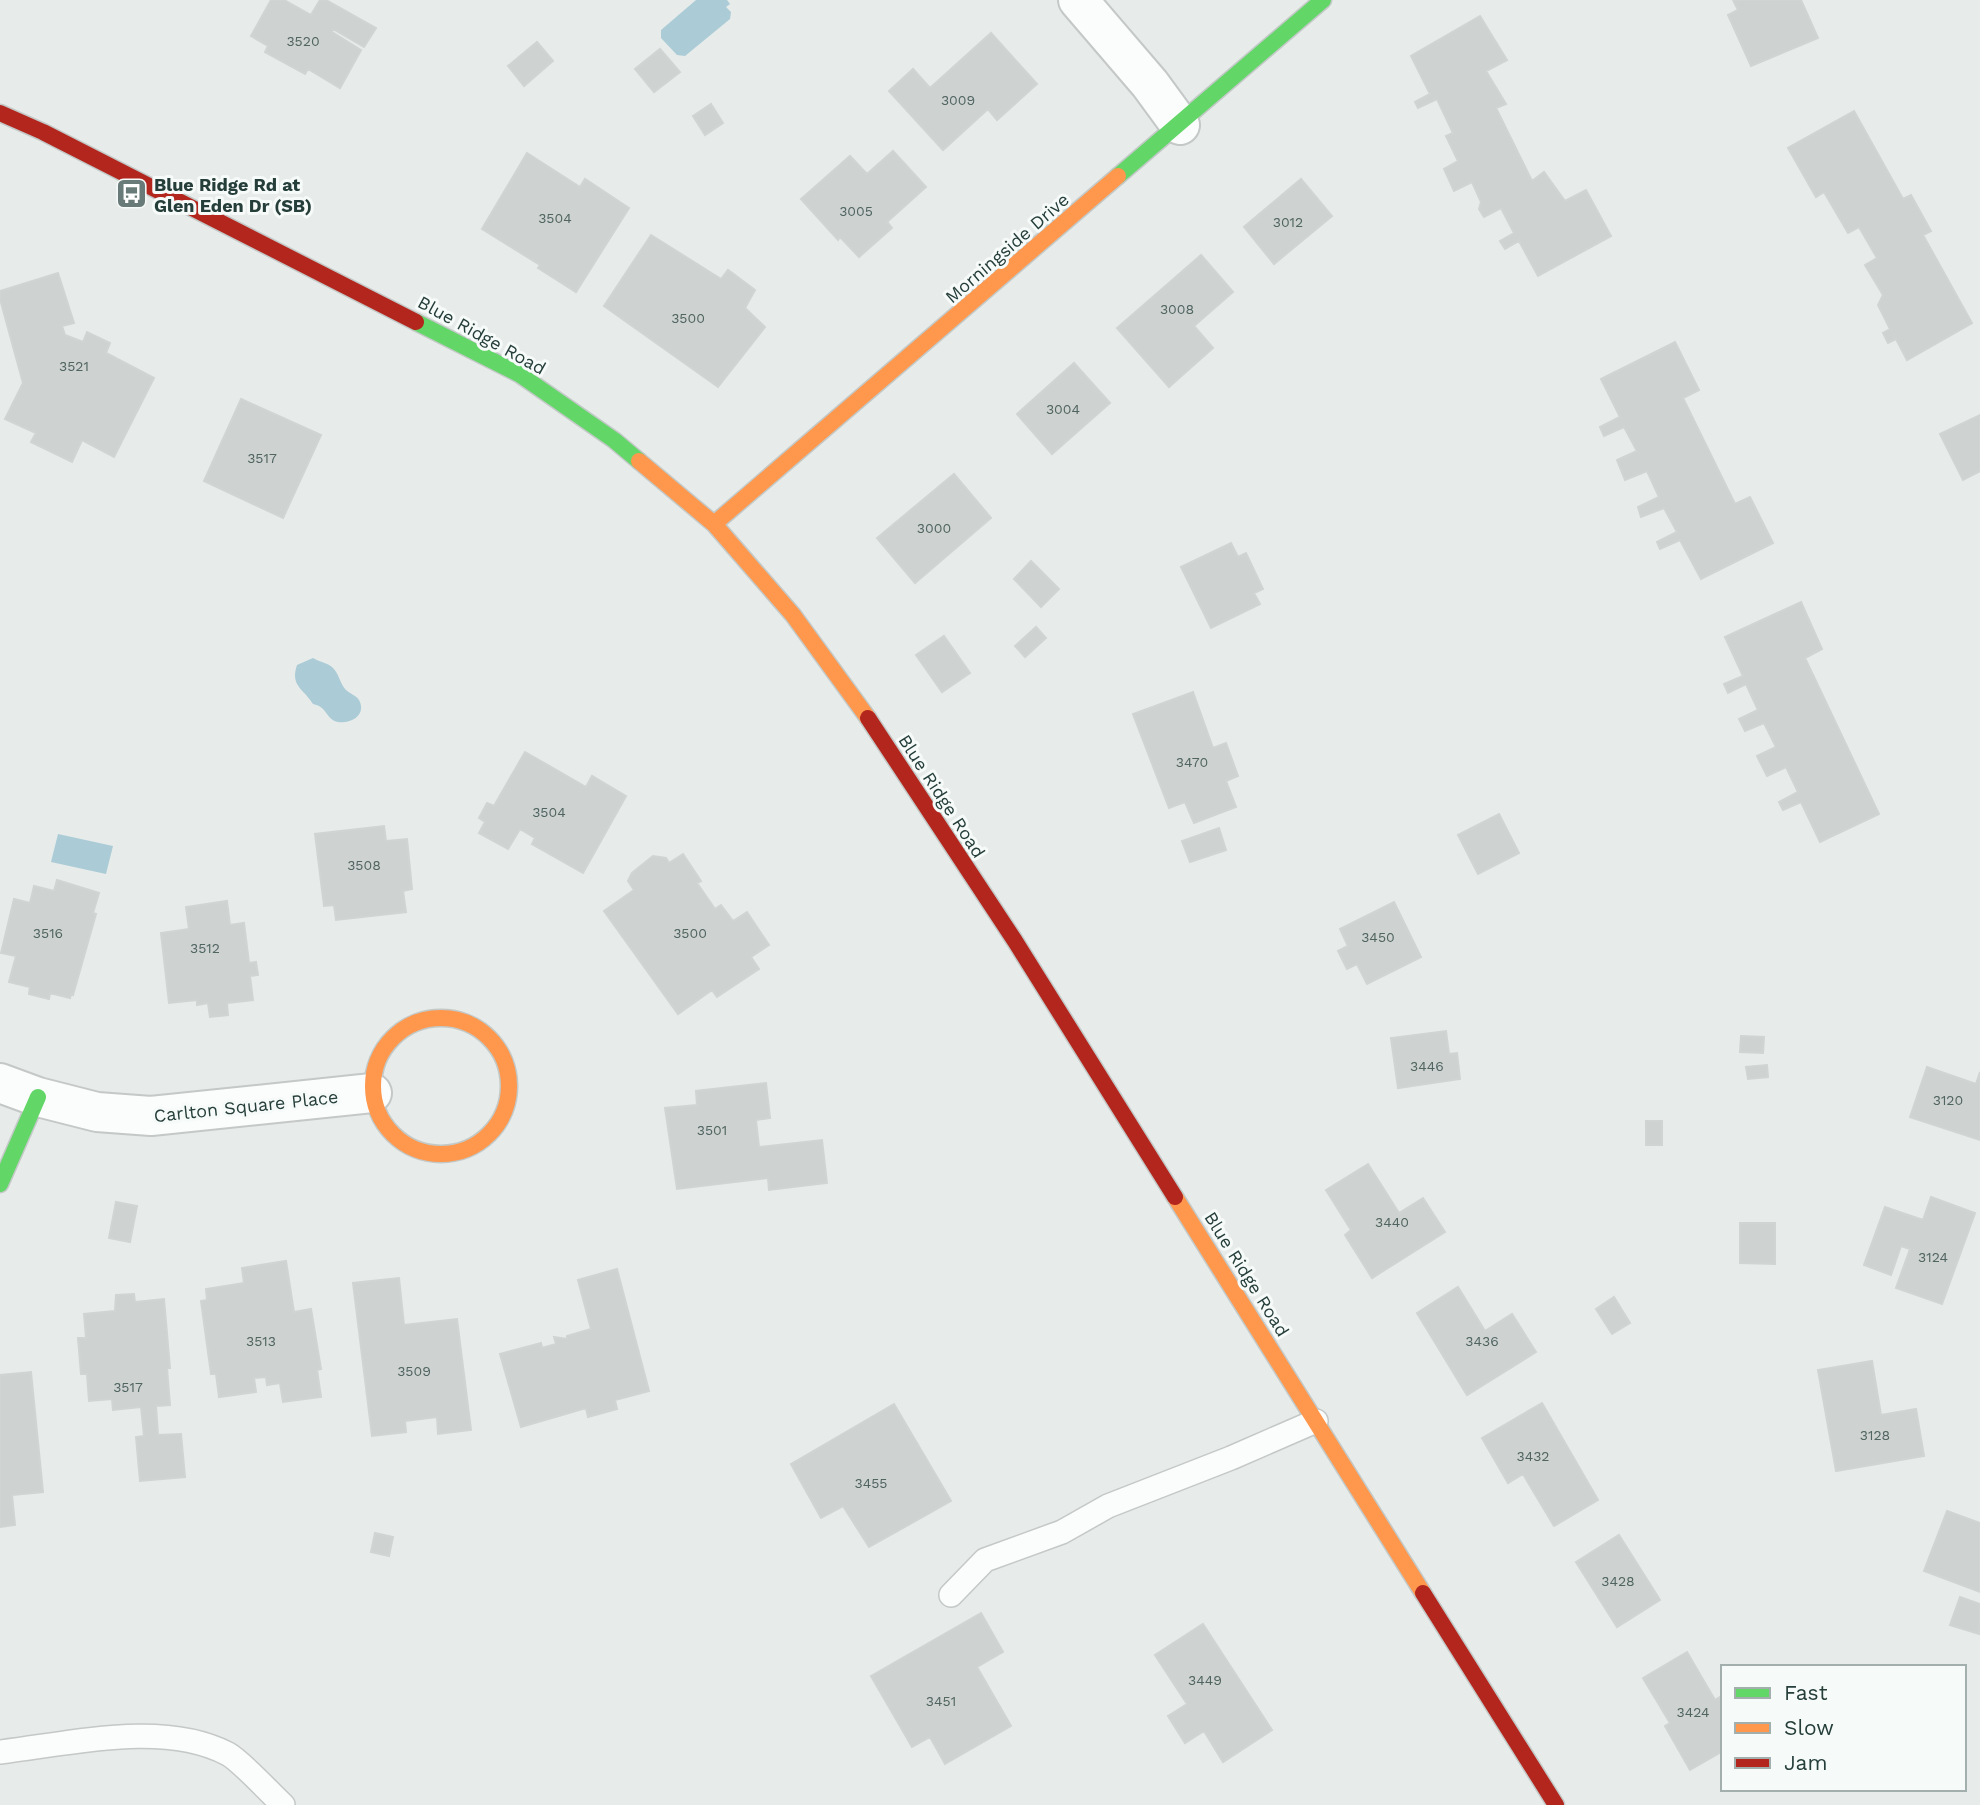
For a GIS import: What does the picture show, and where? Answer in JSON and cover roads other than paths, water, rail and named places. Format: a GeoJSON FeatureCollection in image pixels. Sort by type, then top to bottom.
{"type":"FeatureCollection","features":[{"type":"Feature","properties":{"kind":"main road","name":"Morningside Drive"},"geometry":{"type":"LineString","coordinates":[[714,524],[1324,0]]}},
{"type":"Feature","properties":{"kind":"main road","name":"Blue Ridge Road"},"geometry":{"type":"LineString","coordinates":[[0,113],[43,132],[519,373],[614,440],[714,524],[793,615],[878,734],[1015,941],[1556,1805]]}},
{"type":"Feature","properties":{"kind":"main road"},"geometry":{"type":"LineString","coordinates":[[441,1017],[463,1021],[484,1032],[499,1049],[508,1070],[509,1093],[503,1114],[492,1133],[474,1147],[452,1154],[430,1154],[409,1147],[391,1134],[378,1115],[372,1093],[374,1070],[383,1049],[398,1032],[418,1021],[441,1017]]}},
{"type":"Feature","properties":{"kind":"main road"},"geometry":{"type":"LineString","coordinates":[[0,1184],[38,1097]]}},
{"type":"Feature","properties":{"kind":"street"},"geometry":{"type":"LineString","coordinates":[[1078,0],[1150,84],[1180,125]]}},
{"type":"Feature","properties":{"kind":"street","name":"Carlton Square Place"},"geometry":{"type":"LineString","coordinates":[[0,1083],[38,1097],[97,1112],[151,1116],[372,1093]]}},
{"type":"Feature","properties":{"kind":"lane"},"geometry":{"type":"LineString","coordinates":[[951,1595],[985,1560],[1062,1532],[1108,1506],[1316,1421]]}},
{"type":"Feature","properties":{"kind":"lane"},"geometry":{"type":"LineString","coordinates":[[0,1752],[136,1736],[182,1738],[229,1755],[283,1805]]}},
{"type":"Feature","properties":{"kind":"water"},"geometry":{"type":"Polygon","coordinates":[[[696,0],[727,0],[730,4],[726,7],[731,12],[730,19],[685,56],[677,55],[661,38],[661,30],[696,0]]]}},
{"type":"Feature","properties":{"kind":"water"},"geometry":{"type":"Polygon","coordinates":[[[313,658],[332,667],[344,688],[359,700],[361,710],[352,720],[338,722],[331,719],[322,708],[313,704],[296,682],[297,665],[313,658]]]}},
{"type":"Feature","properties":{"kind":"water"},"geometry":{"type":"Polygon","coordinates":[[[58,834],[113,846],[106,874],[51,862],[58,834]]]}},
{"type":"Feature","properties":{"kind":"place","name":"Blue Ridge Rd at Glen Eden Dr (SB)"},"geometry":{"type":"Point","coordinates":[131,194]}}]}
